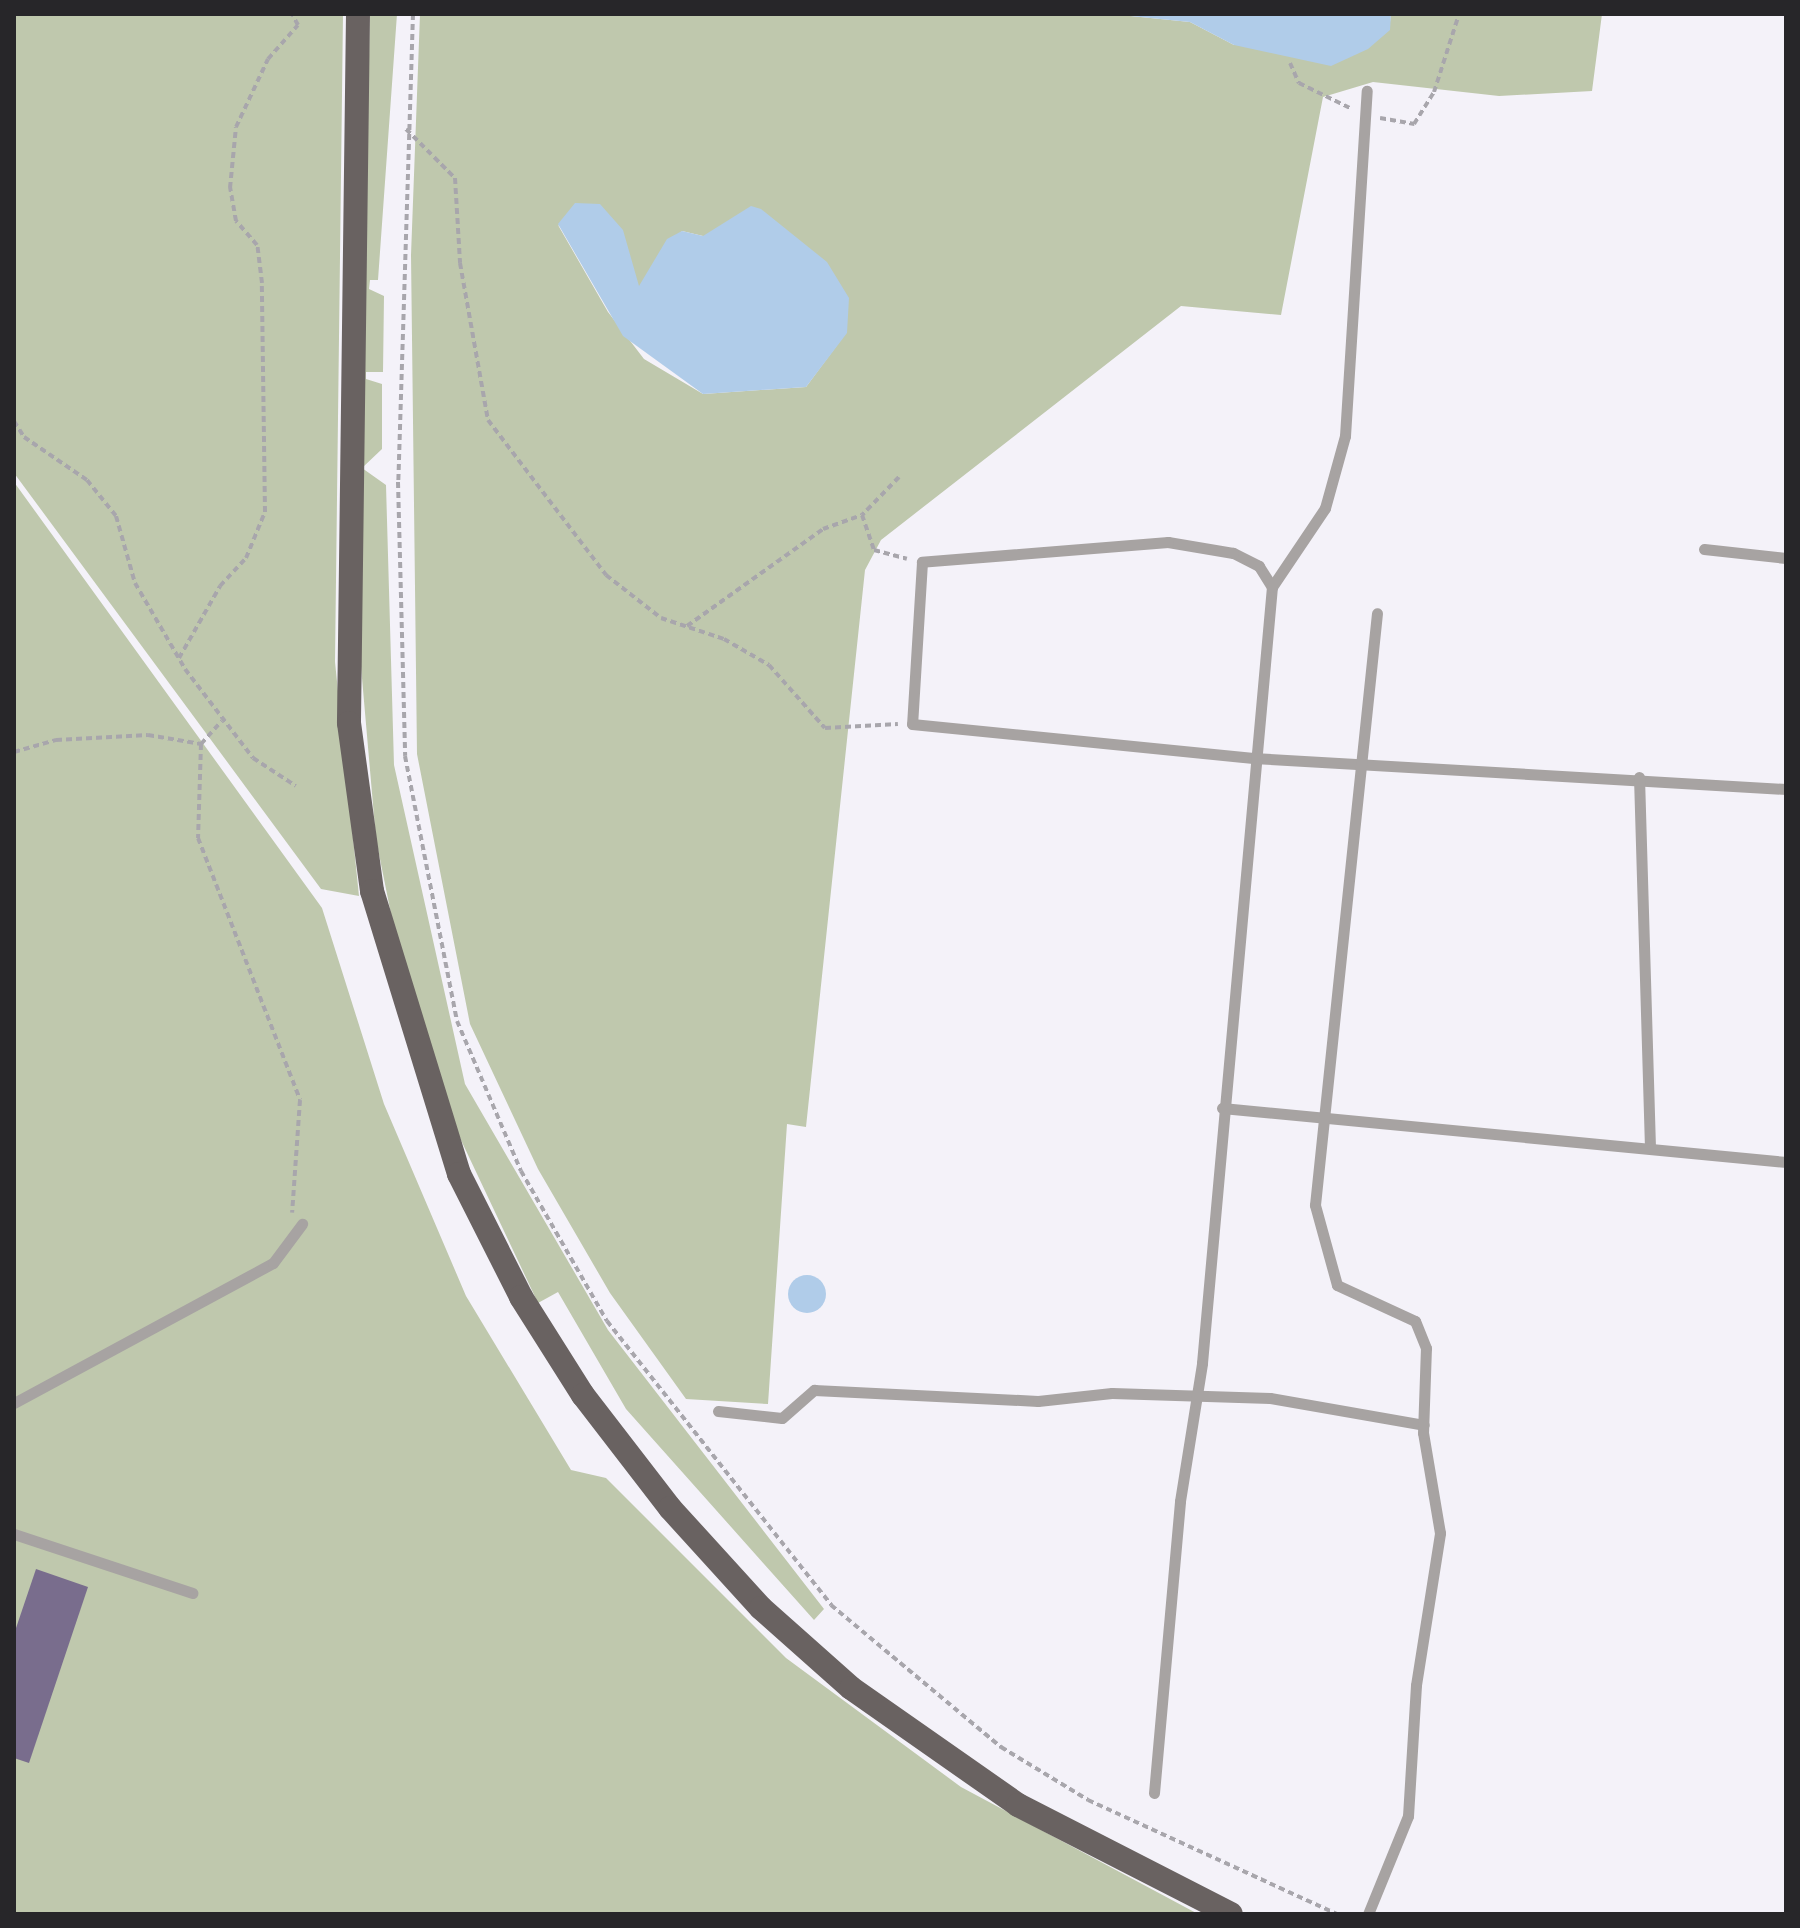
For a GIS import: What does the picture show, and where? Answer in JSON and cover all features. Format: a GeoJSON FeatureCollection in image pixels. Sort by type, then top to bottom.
{"type":"FeatureCollection","features":[{"type":"Feature","properties":{"kind":"main road"},"geometry":{"type":"LineString","coordinates":[[358,14],[349,723],[372,891],[459,1174],[521,1297],[583,1395],[670,1508],[761,1608],[851,1688],[1018,1805],[1231,1914]]}},
{"type":"Feature","properties":{"kind":"lane"},"geometry":{"type":"LineString","coordinates":[[1154,1793],[1192,1397],[1202,1363],[1253,758],[1272,587],[1325,508],[1345,436],[1367,91]]}},
{"type":"Feature","properties":{"kind":"lane"},"geometry":{"type":"LineString","coordinates":[[1272,587],[1259,566],[1233,553],[1168,542],[922,562],[912,724],[1253,758],[1639,777],[1786,789]]}},
{"type":"Feature","properties":{"kind":"lane"},"geometry":{"type":"LineString","coordinates":[[1704,549],[1786,558]]}},
{"type":"Feature","properties":{"kind":"lane"},"geometry":{"type":"LineString","coordinates":[[1368,1914],[1408,1816],[1416,1685],[1440,1533],[1424,1425],[1426,1348],[1415,1321],[1337,1285],[1323,1245],[1315,1205],[1327,1119],[1377,613]]}},
{"type":"Feature","properties":{"kind":"lane"},"geometry":{"type":"LineString","coordinates":[[1639,777],[1650,1148]]}},
{"type":"Feature","properties":{"kind":"lane"},"geometry":{"type":"LineString","coordinates":[[1222,1108],[1786,1162]]}},
{"type":"Feature","properties":{"kind":"lane"},"geometry":{"type":"LineString","coordinates":[[14,1403],[273,1263],[300,1228]]}},
{"type":"Feature","properties":{"kind":"lane"},"geometry":{"type":"LineString","coordinates":[[718,1411],[782,1418],[814,1390],[1038,1401],[1112,1393],[1324,1404],[1424,1425]]}},
{"type":"Feature","properties":{"kind":"lane"},"geometry":{"type":"LineString","coordinates":[[14,1534],[192,1593]]}},
{"type":"Feature","properties":{"kind":"path"},"geometry":{"type":"LineString","coordinates":[[179,658],[220,586],[246,558],[265,512],[262,283],[257,245],[236,221],[230,188],[236,127],[268,59],[298,25],[292,14]]}},
{"type":"Feature","properties":{"kind":"path"},"geometry":{"type":"LineString","coordinates":[[413,14],[406,129],[398,482],[405,756],[457,1021],[521,1171],[607,1321],[831,1605],[1001,1747],[1088,1800],[1337,1914]]}},
{"type":"Feature","properties":{"kind":"path"},"geometry":{"type":"LineString","coordinates":[[1290,63],[1299,83],[1365,113],[1414,124],[1434,92],[1459,14]]}},
{"type":"Feature","properties":{"kind":"path"},"geometry":{"type":"LineString","coordinates":[[406,129],[455,178],[460,263],[488,420],[606,575],[661,618],[687,626],[769,665],[825,728],[912,724]]}},
{"type":"Feature","properties":{"kind":"path"},"geometry":{"type":"LineString","coordinates":[[14,421],[24,437],[87,480],[116,516],[135,583],[179,658],[222,721],[253,758],[296,786]]}},
{"type":"Feature","properties":{"kind":"path"},"geometry":{"type":"LineString","coordinates":[[687,626],[823,529],[862,515],[899,477]]}},
{"type":"Feature","properties":{"kind":"path"},"geometry":{"type":"LineString","coordinates":[[862,515],[874,550],[922,562]]}},
{"type":"Feature","properties":{"kind":"path"},"geometry":{"type":"LineString","coordinates":[[222,721],[201,744],[198,838],[300,1100],[290,1205],[300,1228]]}},
{"type":"Feature","properties":{"kind":"path"},"geometry":{"type":"LineString","coordinates":[[14,752],[56,740],[148,735],[201,744]]}},
{"type":"Feature","properties":{"kind":"green space"},"geometry":{"type":"Polygon","coordinates":[[[14,14],[343,14],[335,662],[359,896],[321,889],[14,473],[14,14]]]}},
{"type":"Feature","properties":{"kind":"green space"},"geometry":{"type":"Polygon","coordinates":[[[370,14],[397,14],[378,280],[370,280],[369,289],[384,296],[383,372],[366,372],[366,379],[382,384],[382,449],[362,468],[386,485],[394,765],[465,1084],[608,1330],[824,1609],[814,1620],[626,1409],[558,1292],[538,1303],[443,1102],[402,969],[376,839],[356,609],[370,14]]]}},
{"type":"Feature","properties":{"kind":"green space"},"geometry":{"type":"Polygon","coordinates":[[[420,14],[1111,14],[1190,22],[1234,45],[1389,30],[1391,14],[1602,14],[1592,91],[1499,96],[1373,82],[1323,97],[1281,315],[1181,306],[881,540],[865,570],[806,1127],[787,1124],[768,1404],[686,1399],[610,1293],[538,1169],[470,1024],[417,754],[411,255],[420,14]],[[558,225],[608,312],[644,359],[703,394],[806,387],[846,333],[703,236],[682,231],[639,287],[558,225]]]}},
{"type":"Feature","properties":{"kind":"green space"},"geometry":{"type":"Polygon","coordinates":[[[14,482],[322,908],[384,1104],[466,1296],[571,1470],[606,1478],[786,1658],[961,1787],[1198,1914],[14,1914],[14,482]]]}},
{"type":"Feature","properties":{"kind":"water"},"geometry":{"type":"Polygon","coordinates":[[[1111,14],[1391,14],[1390,30],[1368,49],[1331,66],[1234,45],[1190,22],[1111,14]]]}},
{"type":"Feature","properties":{"kind":"water"},"geometry":{"type":"Polygon","coordinates":[[[575,203],[600,204],[623,230],[639,286],[667,239],[682,231],[703,236],[751,206],[761,209],[827,262],[849,298],[847,333],[806,387],[703,394],[623,336],[558,224],[575,203]]]}},
{"type":"Feature","properties":{"kind":"water"},"geometry":{"type":"Polygon","coordinates":[[[807,1275],[820,1281],[826,1294],[820,1307],[807,1313],[794,1307],[788,1294],[794,1281],[807,1275]]]}},
{"type":"Feature","properties":{"kind":"building"},"geometry":{"type":"Polygon","coordinates":[[[36,1569],[88,1587],[29,1763],[14,1758],[14,1634],[36,1569]]]}}]}
